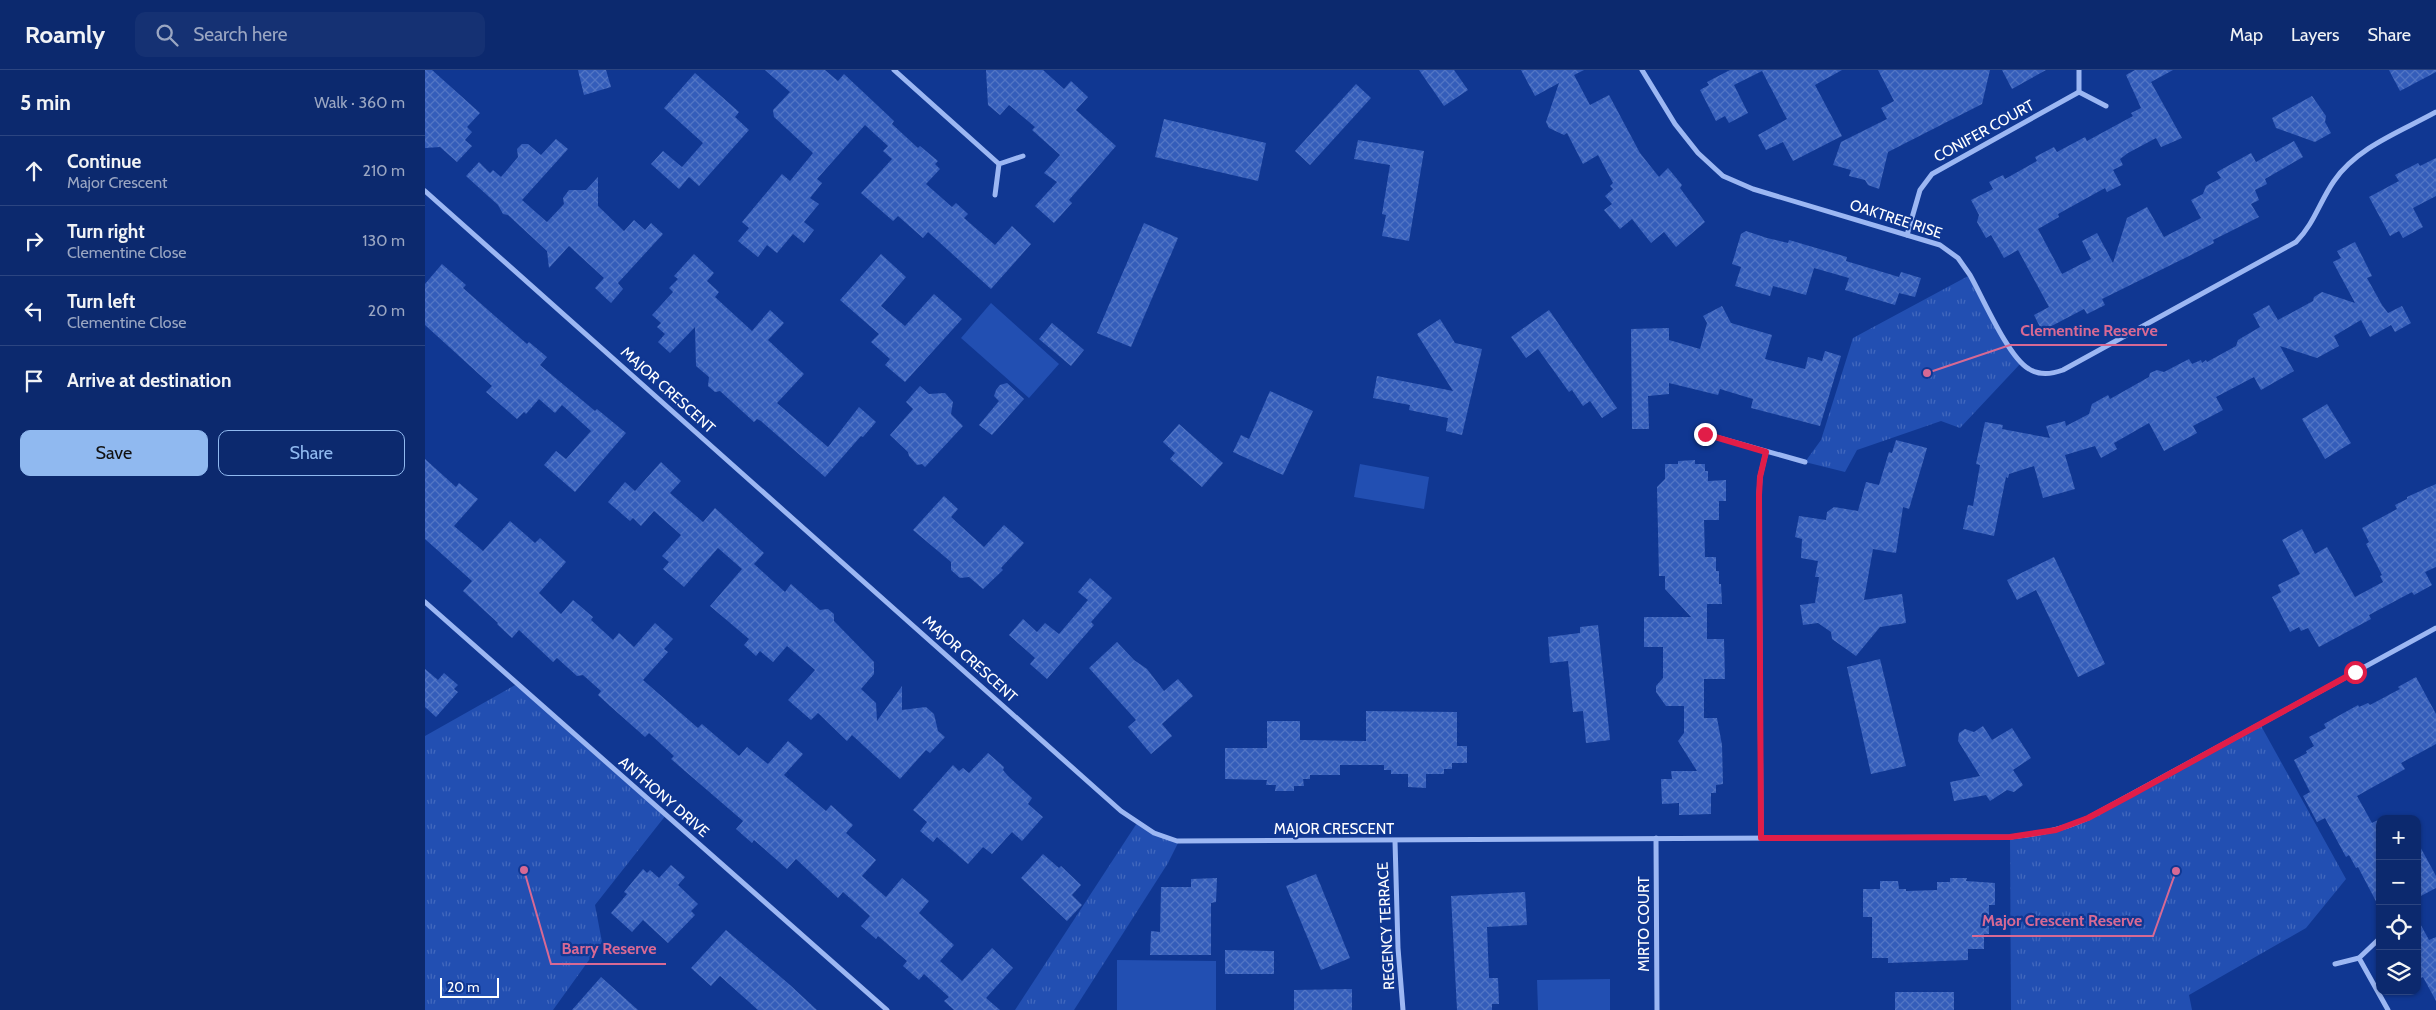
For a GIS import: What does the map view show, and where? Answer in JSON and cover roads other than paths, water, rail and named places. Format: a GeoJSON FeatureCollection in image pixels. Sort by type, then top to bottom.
{"type":"FeatureCollection","features":[{"type":"Feature","properties":{"kind":"street"},"geometry":{"type":"LineString","coordinates":[[894,70],[999,164]]}},
{"type":"Feature","properties":{"kind":"street","name":"OAKTREE RISE"},"geometry":{"type":"LineString","coordinates":[[1642,70],[1681,132],[1698,153],[1723,176],[1753,189],[1940,245],[1958,258],[1970,275],[2015,356],[2029,369],[2037,373],[2054,373],[2296,242],[2313,222],[2326,193],[2346,168],[2371,147],[2436,112]]}},
{"type":"Feature","properties":{"kind":"street"},"geometry":{"type":"LineString","coordinates":[[2079,70],[2079,92],[2106,106]]}},
{"type":"Feature","properties":{"kind":"street","name":"CONIFER COURT"},"geometry":{"type":"LineString","coordinates":[[1907,235],[1920,190],[1933,174],[2079,92]]}},
{"type":"Feature","properties":{"kind":"street"},"geometry":{"type":"LineString","coordinates":[[999,164],[1023,156]]}},
{"type":"Feature","properties":{"kind":"street"},"geometry":{"type":"LineString","coordinates":[[995,195],[999,164]]}},
{"type":"Feature","properties":{"kind":"street","name":"MAJOR CRESCENT"},"geometry":{"type":"LineString","coordinates":[[425,191],[1132,820],[1159,835],[1188,842],[2010,837],[2056,830],[2088,818],[2124,799],[2436,628]]}},
{"type":"Feature","properties":{"kind":"street"},"geometry":{"type":"LineString","coordinates":[[1705,434],[1805,462]]}},
{"type":"Feature","properties":{"kind":"street"},"geometry":{"type":"LineString","coordinates":[[1761,838],[1759,495],[1760,477],[1766,452]]}},
{"type":"Feature","properties":{"kind":"street","name":"ANTHONY DRIVE"},"geometry":{"type":"LineString","coordinates":[[425,602],[887,1010]]}},
{"type":"Feature","properties":{"kind":"street","name":"MIRTO COURT"},"geometry":{"type":"LineString","coordinates":[[1656,838],[1657,1010]]}},
{"type":"Feature","properties":{"kind":"street","name":"REGENCY TERRACE"},"geometry":{"type":"LineString","coordinates":[[1395,841],[1398,948],[1403,1010]]}},
{"type":"Feature","properties":{"kind":"street"},"geometry":{"type":"LineString","coordinates":[[2335,964],[2359,958],[2376,942]]}},
{"type":"Feature","properties":{"kind":"street"},"geometry":{"type":"LineString","coordinates":[[2359,958],[2388,1010]]}},
{"type":"Feature","properties":{"kind":"place","name":"Clementine Reserve"},"geometry":{"type":"Point","coordinates":[1927,373]}},
{"type":"Feature","properties":{"kind":"place","name":"Barry Reserve"},"geometry":{"type":"Point","coordinates":[524,870]}},
{"type":"Feature","properties":{"kind":"place","name":"Major Crescent Reserve"},"geometry":{"type":"Point","coordinates":[2176,871]}}]}
